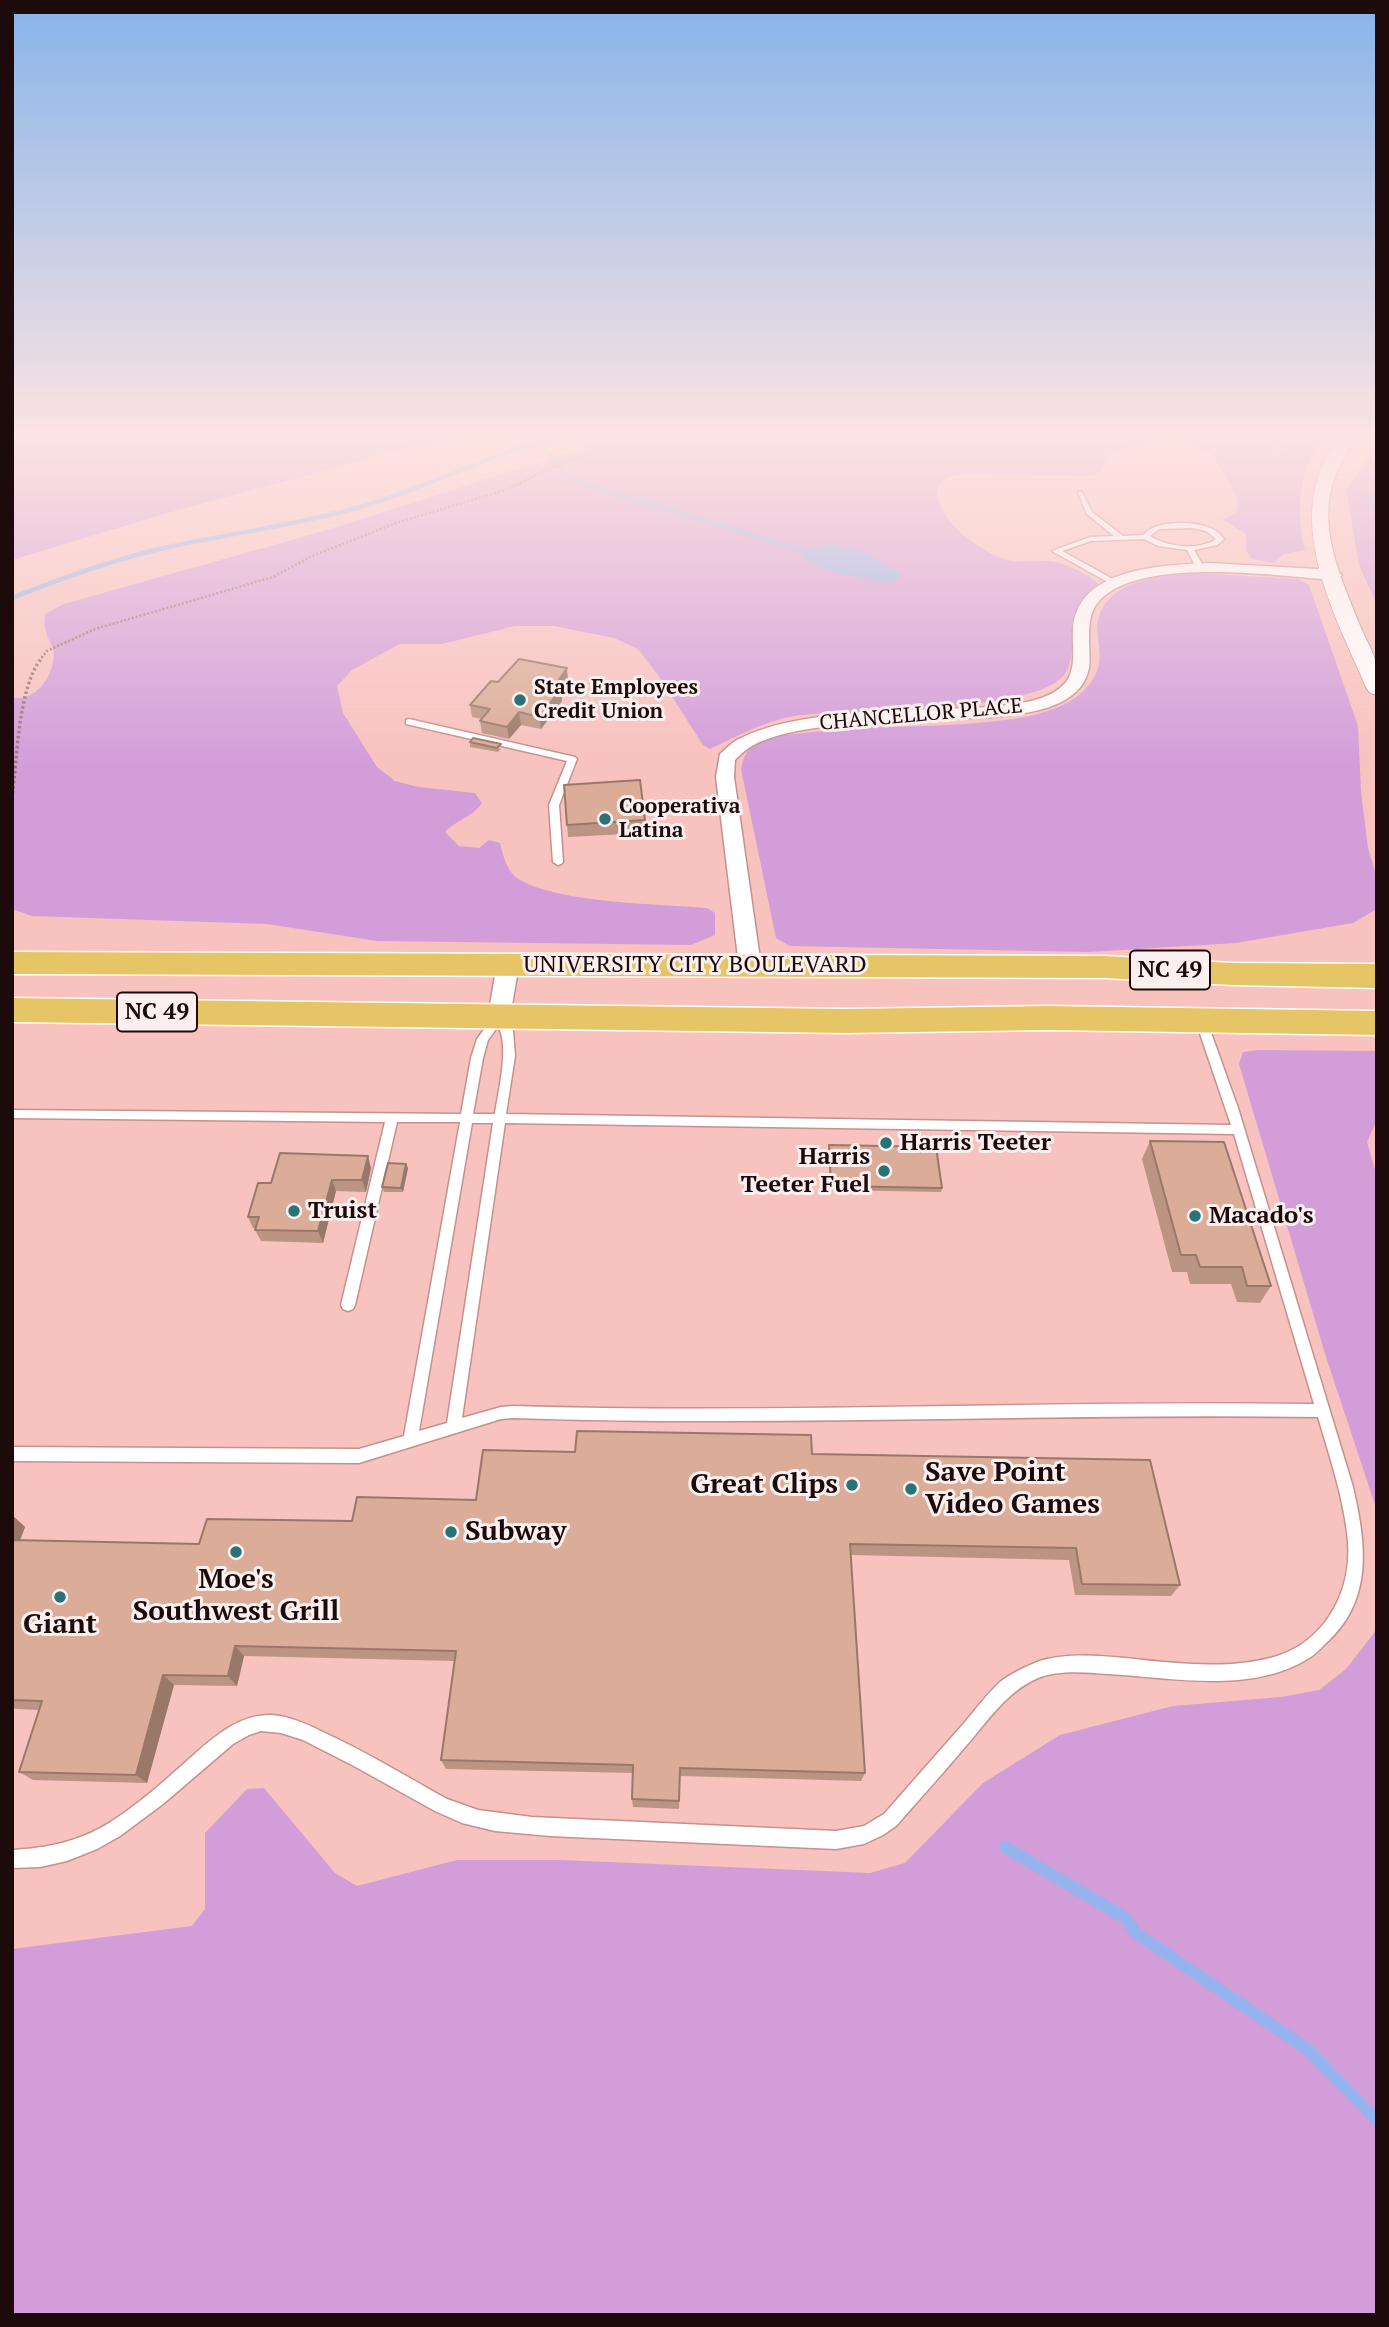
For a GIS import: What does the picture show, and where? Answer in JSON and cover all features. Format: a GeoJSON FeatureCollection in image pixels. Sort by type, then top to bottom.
{"type":"FeatureCollection","features":[{"type":"Feature","properties":{"kind":"main road","name":"UNIVERSITY CITY BOULEVARD"},"geometry":{"type":"LineString","coordinates":[[12,963],[1105,967],[1232,974],[1377,976]]}},
{"type":"Feature","properties":{"kind":"main road"},"geometry":{"type":"LineString","coordinates":[[1200,1019],[1262,1010],[1377,1006]]}},
{"type":"Feature","properties":{"kind":"main road","name":"NC 49"},"geometry":{"type":"LineString","coordinates":[[12,1010],[846,1021],[1200,1019],[1377,1023]]}},
{"type":"Feature","properties":{"kind":"street"},"geometry":{"type":"LineString","coordinates":[[1326,549],[1377,689]]}},
{"type":"Feature","properties":{"kind":"street","name":"CHANCELLOR PLACE"},"geometry":{"type":"LineString","coordinates":[[750,966],[726,782],[725,763],[728,754],[749,740],[808,725],[1005,711],[1047,701],[1065,692],[1079,676],[1083,657],[1083,612],[1097,595],[1116,583],[1150,572],[1201,569],[1334,575]]}},
{"type":"Feature","properties":{"kind":"street"},"geometry":{"type":"LineString","coordinates":[[499,1017],[508,964]]}},
{"type":"Feature","properties":{"kind":"lane"},"geometry":{"type":"LineString","coordinates":[[1062,549],[1056,551],[1116,583]]}},
{"type":"Feature","properties":{"kind":"lane"},"geometry":{"type":"LineString","coordinates":[[1190,549],[1201,569]]}},
{"type":"Feature","properties":{"kind":"lane"},"geometry":{"type":"LineString","coordinates":[[409,722],[572,759],[554,805],[558,862]]}},
{"type":"Feature","properties":{"kind":"lane"},"geometry":{"type":"LineString","coordinates":[[410,1442],[480,1047],[499,1017],[507,1031],[509,1043],[454,1427]]}},
{"type":"Feature","properties":{"kind":"lane"},"geometry":{"type":"LineString","coordinates":[[12,1859],[54,1857],[77,1851],[119,1828],[223,1742],[242,1729],[262,1723],[281,1723],[316,1737],[446,1807],[487,1820],[571,1827],[857,1839],[875,1832],[890,1820],[1006,1688],[1025,1675],[1052,1666],[1090,1664],[1241,1673],[1280,1664],[1302,1654],[1323,1638],[1338,1620],[1350,1597],[1358,1549],[1346,1487],[1238,1130],[1200,1019]]}},
{"type":"Feature","properties":{"kind":"lane"},"geometry":{"type":"LineString","coordinates":[[12,1114],[1238,1130]]}},
{"type":"Feature","properties":{"kind":"lane"},"geometry":{"type":"LineString","coordinates":[[348,1305],[392,1118]]}},
{"type":"Feature","properties":{"kind":"lane"},"geometry":{"type":"LineString","coordinates":[[12,1454],[359,1456],[501,1413],[513,1412],[722,1416],[1061,1409],[1323,1410]]}},
{"type":"Feature","properties":{"kind":"path"},"geometry":{"type":"LineString","coordinates":[[12,798],[24,693],[32,670],[47,651],[95,629],[273,578],[303,561],[333,549]]}},
{"type":"Feature","properties":{"kind":"shaded area"},"geometry":{"type":"Polygon","coordinates":[[[12,549],[50,549],[12,560],[12,549]]]}},
{"type":"Feature","properties":{"kind":"shaded area"},"geometry":{"type":"Polygon","coordinates":[[[261,549],[983,549],[1013,561],[1050,561],[1062,564],[1092,578],[1100,585],[1081,605],[1076,616],[1068,668],[1064,675],[1046,688],[1017,697],[980,703],[794,716],[762,725],[710,749],[703,745],[638,649],[614,638],[554,626],[515,626],[442,644],[400,644],[352,670],[337,686],[343,713],[377,767],[395,781],[418,787],[475,793],[482,803],[474,812],[445,832],[459,846],[479,848],[489,840],[500,843],[506,863],[516,877],[538,888],[559,894],[610,901],[707,908],[715,913],[715,935],[691,945],[377,941],[267,924],[32,916],[12,909],[12,698],[28,696],[46,680],[54,656],[45,628],[45,614],[64,604],[261,549]]]}},
{"type":"Feature","properties":{"kind":"shaded area"},"geometry":{"type":"Polygon","coordinates":[[[1356,549],[1377,549],[1377,605],[1359,565],[1356,549]]]}},
{"type":"Feature","properties":{"kind":"shaded area"},"geometry":{"type":"Polygon","coordinates":[[[1246,550],[1305,550],[1284,554],[1274,563],[1252,559],[1246,550]]]}},
{"type":"Feature","properties":{"kind":"shaded area"},"geometry":{"type":"Polygon","coordinates":[[[1195,573],[1298,579],[1309,585],[1358,726],[1361,792],[1368,848],[1377,877],[1377,909],[1353,923],[1236,943],[1089,952],[790,946],[776,938],[741,769],[750,748],[758,742],[784,735],[854,728],[980,723],[1019,718],[1062,706],[1075,698],[1094,678],[1100,659],[1098,621],[1103,607],[1112,596],[1137,582],[1195,573]]]}},
{"type":"Feature","properties":{"kind":"shaded area"},"geometry":{"type":"Polygon","coordinates":[[[1377,1051],[1377,1120],[1367,1142],[1377,1177],[1377,1511],[1326,1357],[1239,1064],[1243,1052],[1377,1051]]]}},
{"type":"Feature","properties":{"kind":"shaded area"},"geometry":{"type":"Polygon","coordinates":[[[1377,1625],[1377,2315],[12,2315],[12,1949],[192,1926],[205,1909],[205,1833],[247,1789],[264,1788],[335,1873],[357,1886],[457,1860],[561,1860],[870,1873],[905,1863],[983,1783],[1060,1735],[1173,1706],[1281,1697],[1319,1690],[1346,1669],[1374,1633],[1377,1625]]]}},
{"type":"Feature","properties":{"kind":"water"},"geometry":{"type":"Polygon","coordinates":[[[858,549],[903,575],[895,581],[878,581],[832,572],[807,561],[802,551],[858,549]]]}},
{"type":"Feature","properties":{"kind":"building","name":"State Employees Credit Union"},"geometry":{"type":"Polygon","coordinates":[[[519,659],[567,668],[554,687],[561,689],[539,717],[519,712],[507,727],[480,721],[490,709],[470,705],[491,681],[498,682],[519,659]]]}},
{"type":"Feature","properties":{"kind":"building"},"geometry":{"type":"Polygon","coordinates":[[[473,738],[501,744],[497,748],[470,742],[473,738]]]}},
{"type":"Feature","properties":{"kind":"building","name":"Cooperativa Latina"},"geometry":{"type":"Polygon","coordinates":[[[640,780],[645,820],[567,825],[564,785],[640,780]]]}},
{"type":"Feature","properties":{"kind":"building","name":"Macado's"},"geometry":{"type":"Polygon","coordinates":[[[1150,1141],[1224,1142],[1271,1286],[1247,1286],[1242,1267],[1200,1267],[1196,1255],[1181,1255],[1150,1141]]]}},
{"type":"Feature","properties":{"kind":"building","name":"Harris Teeter Fuel"},"geometry":{"type":"Polygon","coordinates":[[[829,1145],[936,1147],[942,1188],[831,1186],[829,1145]]]}},
{"type":"Feature","properties":{"kind":"building","name":"Truist"},"geometry":{"type":"Polygon","coordinates":[[[280,1153],[368,1156],[362,1180],[332,1180],[318,1231],[255,1230],[259,1217],[248,1217],[258,1183],[271,1183],[280,1153]]]}},
{"type":"Feature","properties":{"kind":"building"},"geometry":{"type":"Polygon","coordinates":[[[388,1163],[406,1164],[401,1188],[382,1187],[388,1163]]]}},
{"type":"Feature","properties":{"kind":"building"},"geometry":{"type":"Polygon","coordinates":[[[577,1431],[811,1435],[812,1454],[1150,1460],[1180,1585],[1082,1584],[1076,1548],[850,1544],[865,1773],[680,1768],[679,1801],[632,1799],[633,1765],[441,1760],[456,1651],[235,1646],[228,1676],[163,1675],[136,1775],[19,1772],[42,1701],[12,1700],[12,1540],[199,1544],[207,1519],[352,1521],[357,1497],[476,1500],[483,1450],[575,1452],[577,1431]]]}},
{"type":"Feature","properties":{"kind":"waterway"},"geometry":{"type":"LineString","coordinates":[[12,598],[87,570],[164,549]]}},
{"type":"Feature","properties":{"kind":"waterway"},"geometry":{"type":"LineString","coordinates":[[797,549],[812,553]]}},
{"type":"Feature","properties":{"kind":"waterway"},"geometry":{"type":"LineString","coordinates":[[1005,1847],[1125,1918],[1136,1933],[1307,2049],[1377,2120]]}},
{"type":"Feature","properties":{"kind":"place","name":"State Employees Credit Union"},"geometry":{"type":"Point","coordinates":[520,700]}},
{"type":"Feature","properties":{"kind":"place","name":"Cooperativa Latina"},"geometry":{"type":"Point","coordinates":[605,819]}},
{"type":"Feature","properties":{"kind":"place","name":"Harris Teeter"},"geometry":{"type":"Point","coordinates":[886,1143]}},
{"type":"Feature","properties":{"kind":"place","name":"Harris Teeter Fuel"},"geometry":{"type":"Point","coordinates":[884,1171]}},
{"type":"Feature","properties":{"kind":"place","name":"Truist"},"geometry":{"type":"Point","coordinates":[294,1211]}},
{"type":"Feature","properties":{"kind":"place","name":"Macado's"},"geometry":{"type":"Point","coordinates":[1195,1216]}},
{"type":"Feature","properties":{"kind":"place","name":"Great Clips"},"geometry":{"type":"Point","coordinates":[852,1485]}},
{"type":"Feature","properties":{"kind":"place","name":"Save Point Video Games"},"geometry":{"type":"Point","coordinates":[911,1489]}},
{"type":"Feature","properties":{"kind":"place","name":"Subway"},"geometry":{"type":"Point","coordinates":[451,1532]}},
{"type":"Feature","properties":{"kind":"place","name":"Moe's Southwest Grill"},"geometry":{"type":"Point","coordinates":[236,1552]}},
{"type":"Feature","properties":{"kind":"place","name":"Giant"},"geometry":{"type":"Point","coordinates":[60,1597]}}]}
